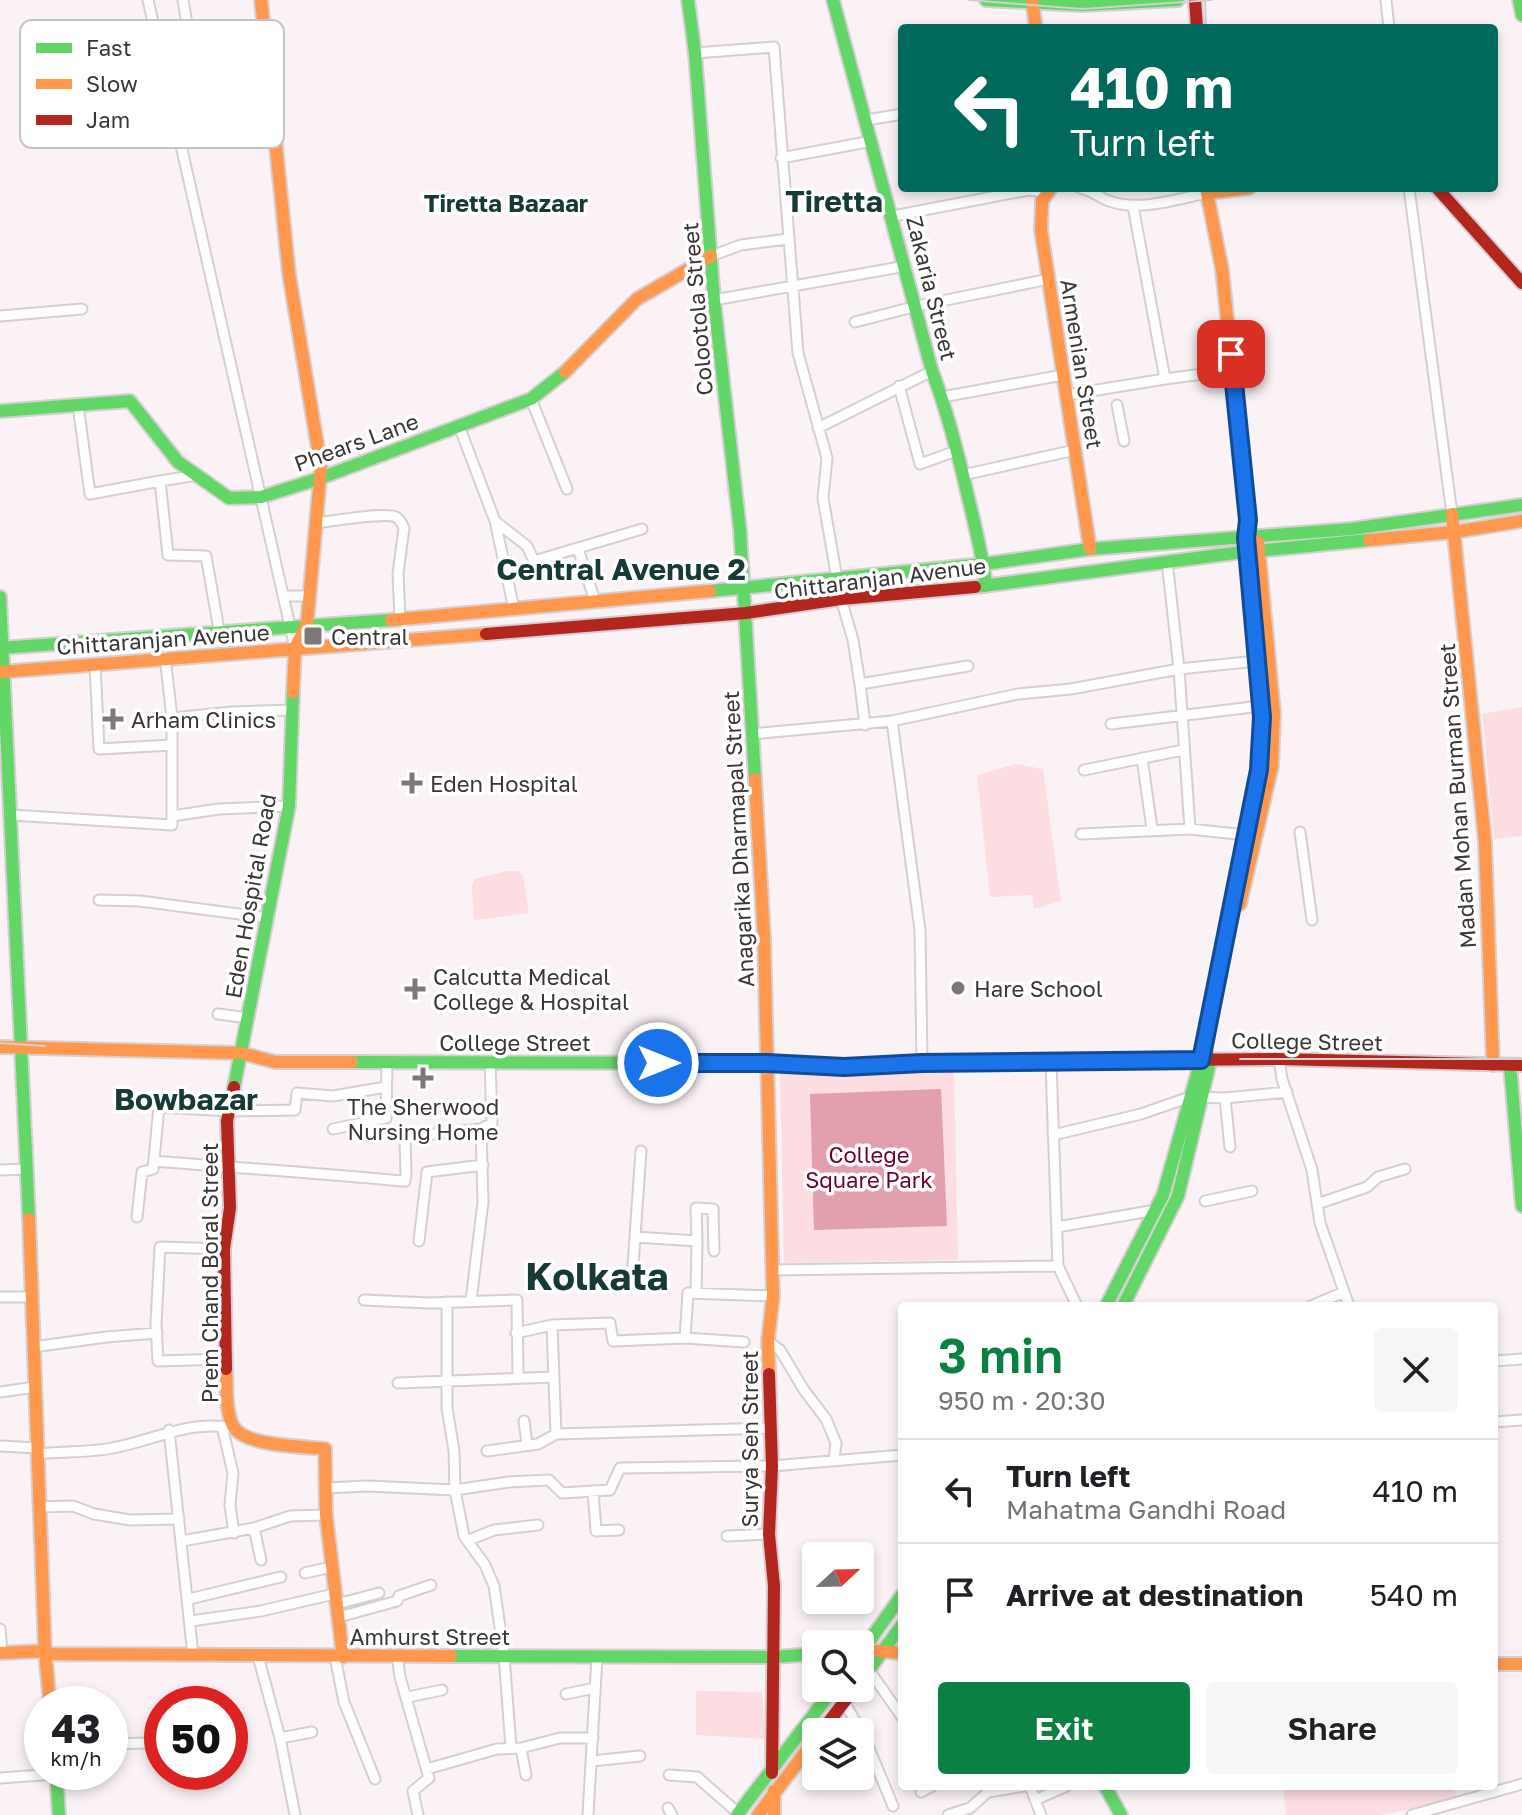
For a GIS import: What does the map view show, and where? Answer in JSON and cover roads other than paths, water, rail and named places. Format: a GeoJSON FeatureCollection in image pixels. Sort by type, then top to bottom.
{"type":"FeatureCollection","features":[{"type":"Feature","properties":{"kind":"main road"},"geometry":{"type":"LineString","coordinates":[[261,0],[263,20]]}},
{"type":"Feature","properties":{"kind":"main road","name":"Colootola Street"},"geometry":{"type":"LineString","coordinates":[[688,0],[746,613]]}},
{"type":"Feature","properties":{"kind":"main road","name":"Zakaria Street"},"geometry":{"type":"LineString","coordinates":[[833,0],[932,371],[963,475],[984,564],[986,586]]}},
{"type":"Feature","properties":{"kind":"main road"},"geometry":{"type":"LineString","coordinates":[[986,0],[1112,6],[1178,0]]}},
{"type":"Feature","properties":{"kind":"main road"},"geometry":{"type":"LineString","coordinates":[[1195,0],[1197,24]]}},
{"type":"Feature","properties":{"kind":"main road"},"geometry":{"type":"LineString","coordinates":[[1519,0],[1522,15]]}},
{"type":"Feature","properties":{"kind":"main road"},"geometry":{"type":"LineString","coordinates":[[1033,2],[1036,24]]}},
{"type":"Feature","properties":{"kind":"main road"},"geometry":{"type":"LineString","coordinates":[[276,148],[286,254],[321,467],[307,624],[295,648]]}},
{"type":"Feature","properties":{"kind":"main road","name":"Armenian Street"},"geometry":{"type":"LineString","coordinates":[[1047,192],[1040,208],[1041,230],[1090,549]]}},
{"type":"Feature","properties":{"kind":"main road"},"geometry":{"type":"LineString","coordinates":[[1108,1302],[1157,1209],[1195,1098],[1272,766],[1274,713],[1259,542],[1248,520],[1222,269],[1206,192]]}},
{"type":"Feature","properties":{"kind":"main road"},"geometry":{"type":"LineString","coordinates":[[1441,192],[1522,283]]}},
{"type":"Feature","properties":{"kind":"main road","name":"Phears Lane"},"geometry":{"type":"LineString","coordinates":[[0,411],[130,401],[178,462],[229,498],[261,497],[318,479],[531,399],[561,376],[637,299],[711,256]]}},
{"type":"Feature","properties":{"kind":"main road"},"geometry":{"type":"LineString","coordinates":[[1,648],[514,609],[984,564],[1090,549],[1259,542],[1522,505]]}},
{"type":"Feature","properties":{"kind":"main road","name":"Madan Mohan Burman Street"},"geometry":{"type":"LineString","coordinates":[[1452,514],[1485,842],[1493,1061]]}},
{"type":"Feature","properties":{"kind":"main road","name":"Chittaranjan Avenue"},"geometry":{"type":"LineString","coordinates":[[2,671],[746,613],[841,599],[986,586],[1167,561],[1259,542],[1454,532],[1522,521]]}},
{"type":"Feature","properties":{"kind":"main road"},"geometry":{"type":"LineString","coordinates":[[1206,1060],[1226,926],[1259,770],[1259,542]]}},
{"type":"Feature","properties":{"kind":"main road"},"geometry":{"type":"LineString","coordinates":[[0,597],[48,1686]]}},
{"type":"Feature","properties":{"kind":"main road","name":"Anagarika Dharmapal Street"},"geometry":{"type":"LineString","coordinates":[[746,613],[764,938],[767,1063]]}},
{"type":"Feature","properties":{"kind":"main road","name":"Eden Hospital Road"},"geometry":{"type":"LineString","coordinates":[[241,1053],[289,806],[295,648]]}},
{"type":"Feature","properties":{"kind":"main road","name":"College Street"},"geometry":{"type":"LineString","coordinates":[[0,1047],[241,1053],[275,1062],[767,1063],[844,1067],[922,1063],[1279,1059],[1493,1061],[1516,1065]]}},
{"type":"Feature","properties":{"kind":"main road","name":"Prem Chand Boral Street"},"geometry":{"type":"LineString","coordinates":[[241,1053],[227,1121],[230,1208],[224,1249],[228,1427],[249,1440],[325,1449],[326,1515],[337,1605],[339,1657]]}},
{"type":"Feature","properties":{"kind":"main road","name":"Surya Sen Street"},"geometry":{"type":"LineString","coordinates":[[767,1063],[773,1296],[768,1341],[772,1466],[769,1534],[774,1586],[774,1815]]}},
{"type":"Feature","properties":{"kind":"main road"},"geometry":{"type":"LineString","coordinates":[[1516,1065],[1515,1143],[1522,1206]]}},
{"type":"Feature","properties":{"kind":"main road"},"geometry":{"type":"LineString","coordinates":[[1125,1302],[1178,1196],[1195,1098]]}},
{"type":"Feature","properties":{"kind":"main road"},"geometry":{"type":"LineString","coordinates":[[874,1633],[898,1600]]}},
{"type":"Feature","properties":{"kind":"main road"},"geometry":{"type":"LineString","coordinates":[[874,1663],[898,1630]]}},
{"type":"Feature","properties":{"kind":"main road","name":"Amhurst Street"},"geometry":{"type":"LineString","coordinates":[[1,1652],[339,1657],[802,1655]]}},
{"type":"Feature","properties":{"kind":"main road"},"geometry":{"type":"LineString","coordinates":[[874,1652],[898,1653]]}},
{"type":"Feature","properties":{"kind":"main road"},"geometry":{"type":"LineString","coordinates":[[1498,1664],[1522,1664]]}},
{"type":"Feature","properties":{"kind":"main road"},"geometry":{"type":"LineString","coordinates":[[738,1814],[824,1702]]}},
{"type":"Feature","properties":{"kind":"main road"},"geometry":{"type":"LineString","coordinates":[[832,1718],[844,1702]]}},
{"type":"Feature","properties":{"kind":"main road"},"geometry":{"type":"LineString","coordinates":[[758,1815],[802,1756]]}},
{"type":"Feature","properties":{"kind":"main road"},"geometry":{"type":"LineString","coordinates":[[57,1790],[59,1815]]}},
{"type":"Feature","properties":{"kind":"main road"},"geometry":{"type":"LineString","coordinates":[[1107,1790],[1121,1815]]}},
{"type":"Feature","properties":{"kind":"street"},"geometry":{"type":"LineString","coordinates":[[148,0],[153,20]]}},
{"type":"Feature","properties":{"kind":"street"},"geometry":{"type":"LineString","coordinates":[[183,0],[186,20]]}},
{"type":"Feature","properties":{"kind":"street"},"geometry":{"type":"LineString","coordinates":[[1386,0],[1389,24]]}},
{"type":"Feature","properties":{"kind":"street"},"geometry":{"type":"LineString","coordinates":[[695,53],[774,47],[798,356],[827,458],[823,498],[837,579]]}},
{"type":"Feature","properties":{"kind":"street"},"geometry":{"type":"LineString","coordinates":[[867,120],[898,115]]}},
{"type":"Feature","properties":{"kind":"street"},"geometry":{"type":"LineString","coordinates":[[781,158],[872,141]]}},
{"type":"Feature","properties":{"kind":"street"},"geometry":{"type":"LineString","coordinates":[[182,148],[295,648]]}},
{"type":"Feature","properties":{"kind":"street"},"geometry":{"type":"LineString","coordinates":[[893,216],[1018,192]]}},
{"type":"Feature","properties":{"kind":"street"},"geometry":{"type":"LineString","coordinates":[[1095,192],[1108,201],[1133,206],[1201,192]]}},
{"type":"Feature","properties":{"kind":"street"},"geometry":{"type":"LineString","coordinates":[[1410,192],[1452,514]]}},
{"type":"Feature","properties":{"kind":"street"},"geometry":{"type":"LineString","coordinates":[[1133,206],[1165,379]]}},
{"type":"Feature","properties":{"kind":"street"},"geometry":{"type":"LineString","coordinates":[[711,256],[741,245],[788,239]]}},
{"type":"Feature","properties":{"kind":"street"},"geometry":{"type":"LineString","coordinates":[[714,300],[906,266]]}},
{"type":"Feature","properties":{"kind":"street"},"geometry":{"type":"LineString","coordinates":[[855,322],[1049,279]]}},
{"type":"Feature","properties":{"kind":"street"},"geometry":{"type":"LineString","coordinates":[[0,316],[82,309]]}},
{"type":"Feature","properties":{"kind":"street"},"geometry":{"type":"LineString","coordinates":[[1066,395],[1233,370]]}},
{"type":"Feature","properties":{"kind":"street"},"geometry":{"type":"LineString","coordinates":[[818,428],[932,371]]}},
{"type":"Feature","properties":{"kind":"street"},"geometry":{"type":"LineString","coordinates":[[942,397],[1063,375]]}},
{"type":"Feature","properties":{"kind":"street"},"geometry":{"type":"LineString","coordinates":[[899,386],[920,464],[956,451]]}},
{"type":"Feature","properties":{"kind":"street"},"geometry":{"type":"LineString","coordinates":[[531,399],[567,489]]}},
{"type":"Feature","properties":{"kind":"street"},"geometry":{"type":"LineString","coordinates":[[78,405],[90,494],[197,475]]}},
{"type":"Feature","properties":{"kind":"street"},"geometry":{"type":"LineString","coordinates":[[1117,405],[1124,441]]}},
{"type":"Feature","properties":{"kind":"street"},"geometry":{"type":"LineString","coordinates":[[459,426],[495,521],[514,609]]}},
{"type":"Feature","properties":{"kind":"street"},"geometry":{"type":"LineString","coordinates":[[963,475],[1075,450]]}},
{"type":"Feature","properties":{"kind":"street"},"geometry":{"type":"LineString","coordinates":[[160,481],[168,555],[206,556],[219,630]]}},
{"type":"Feature","properties":{"kind":"street"},"geometry":{"type":"LineString","coordinates":[[316,523],[382,516],[396,517],[401,522],[404,528],[398,573],[400,619]]}},
{"type":"Feature","properties":{"kind":"street"},"geometry":{"type":"LineString","coordinates":[[495,521],[527,546],[534,561],[642,529]]}},
{"type":"Feature","properties":{"kind":"street"},"geometry":{"type":"LineString","coordinates":[[578,549],[595,601]]}},
{"type":"Feature","properties":{"kind":"street"},"geometry":{"type":"LineString","coordinates":[[1167,561],[1179,669],[1190,829]]}},
{"type":"Feature","properties":{"kind":"street"},"geometry":{"type":"LineString","coordinates":[[283,596],[310,596]]}},
{"type":"Feature","properties":{"kind":"street"},"geometry":{"type":"LineString","coordinates":[[841,599],[853,640],[865,725]]}},
{"type":"Feature","properties":{"kind":"street"},"geometry":{"type":"LineString","coordinates":[[11,815],[172,825],[172,718],[165,657]]}},
{"type":"Feature","properties":{"kind":"street"},"geometry":{"type":"LineString","coordinates":[[752,734],[865,725],[1018,694],[1071,689],[1179,669],[1257,661]]}},
{"type":"Feature","properties":{"kind":"street"},"geometry":{"type":"LineString","coordinates":[[95,664],[99,749],[172,745]]}},
{"type":"Feature","properties":{"kind":"street"},"geometry":{"type":"LineString","coordinates":[[860,684],[968,666]]}},
{"type":"Feature","properties":{"kind":"street"},"geometry":{"type":"LineString","coordinates":[[1111,724],[1261,706]]}},
{"type":"Feature","properties":{"kind":"street"},"geometry":{"type":"LineString","coordinates":[[172,718],[291,710]]}},
{"type":"Feature","properties":{"kind":"street"},"geometry":{"type":"LineString","coordinates":[[892,721],[920,930],[922,1063]]}},
{"type":"Feature","properties":{"kind":"street"},"geometry":{"type":"LineString","coordinates":[[1084,770],[1183,750]]}},
{"type":"Feature","properties":{"kind":"street"},"geometry":{"type":"LineString","coordinates":[[1142,758],[1152,829]]}},
{"type":"Feature","properties":{"kind":"street"},"geometry":{"type":"LineString","coordinates":[[172,816],[219,809],[289,806]]}},
{"type":"Feature","properties":{"kind":"street"},"geometry":{"type":"LineString","coordinates":[[1081,834],[1190,829],[1246,835]]}},
{"type":"Feature","properties":{"kind":"street"},"geometry":{"type":"LineString","coordinates":[[1300,832],[1312,920]]}},
{"type":"Feature","properties":{"kind":"street"},"geometry":{"type":"LineString","coordinates":[[99,900],[140,901],[269,918]]}},
{"type":"Feature","properties":{"kind":"street"},"geometry":{"type":"LineString","coordinates":[[218,1014],[249,1018]]}},
{"type":"Feature","properties":{"kind":"street"},"geometry":{"type":"LineString","coordinates":[[1279,1059],[1312,1170],[1320,1223],[1348,1302]]}},
{"type":"Feature","properties":{"kind":"street"},"geometry":{"type":"LineString","coordinates":[[333,1129],[386,1118],[387,1062]]}},
{"type":"Feature","properties":{"kind":"street"},"geometry":{"type":"LineString","coordinates":[[154,1161],[405,1181],[405,1137],[481,1129],[492,1123],[490,1062]]}},
{"type":"Feature","properties":{"kind":"street"},"geometry":{"type":"LineString","coordinates":[[1051,1063],[1058,1266],[1075,1302]]}},
{"type":"Feature","properties":{"kind":"street"},"geometry":{"type":"LineString","coordinates":[[137,1217],[142,1172],[153,1169],[159,1107],[230,1111],[295,1110],[297,1093],[333,1096],[386,1087]]}},
{"type":"Feature","properties":{"kind":"street"},"geometry":{"type":"LineString","coordinates":[[1053,1135],[1195,1098],[1287,1092]]}},
{"type":"Feature","properties":{"kind":"street"},"geometry":{"type":"LineString","coordinates":[[1225,1098],[1230,1147]]}},
{"type":"Feature","properties":{"kind":"street"},"geometry":{"type":"LineString","coordinates":[[471,1301],[483,1202],[481,1129]]}},
{"type":"Feature","properties":{"kind":"street"},"geometry":{"type":"LineString","coordinates":[[632,1279],[641,1151]]}},
{"type":"Feature","properties":{"kind":"street"},"geometry":{"type":"LineString","coordinates":[[419,1241],[427,1172],[483,1165]]}},
{"type":"Feature","properties":{"kind":"street"},"geometry":{"type":"LineString","coordinates":[[0,1170],[26,1169]]}},
{"type":"Feature","properties":{"kind":"street"},"geometry":{"type":"LineString","coordinates":[[1317,1204],[1367,1187],[1378,1177],[1405,1169]]}},
{"type":"Feature","properties":{"kind":"street"},"geometry":{"type":"LineString","coordinates":[[1205,1201],[1252,1191]]}},
{"type":"Feature","properties":{"kind":"street"},"geometry":{"type":"LineString","coordinates":[[696,1293],[696,1208],[713,1209],[714,1251]]}},
{"type":"Feature","properties":{"kind":"street"},"geometry":{"type":"LineString","coordinates":[[1057,1227],[1157,1209],[1172,1210]]}},
{"type":"Feature","properties":{"kind":"street"},"geometry":{"type":"LineString","coordinates":[[635,1237],[697,1241]]}},
{"type":"Feature","properties":{"kind":"street"},"geometry":{"type":"LineString","coordinates":[[224,1249],[160,1247],[157,1333],[158,1361],[225,1359]]}},
{"type":"Feature","properties":{"kind":"street"},"geometry":{"type":"LineString","coordinates":[[772,1270],[1058,1266]]}},
{"type":"Feature","properties":{"kind":"street"},"geometry":{"type":"LineString","coordinates":[[1320,1302],[1344,1292]]}},
{"type":"Feature","properties":{"kind":"street"},"geometry":{"type":"LineString","coordinates":[[685,1338],[688,1293],[773,1296]]}},
{"type":"Feature","properties":{"kind":"street"},"geometry":{"type":"LineString","coordinates":[[0,1297],[31,1297]]}},
{"type":"Feature","properties":{"kind":"street"},"geometry":{"type":"LineString","coordinates":[[364,1300],[517,1300],[518,1377]]}},
{"type":"Feature","properties":{"kind":"street"},"geometry":{"type":"LineString","coordinates":[[447,1302],[447,1408],[454,1451],[455,1490],[464,1536],[485,1565],[494,1586],[516,1748],[526,1775]]}},
{"type":"Feature","properties":{"kind":"street"},"geometry":{"type":"LineString","coordinates":[[516,1333],[552,1325],[610,1323],[613,1341],[685,1338],[744,1342]]}},
{"type":"Feature","properties":{"kind":"street"},"geometry":{"type":"LineString","coordinates":[[552,1325],[556,1434]]}},
{"type":"Feature","properties":{"kind":"street"},"geometry":{"type":"LineString","coordinates":[[33,1347],[157,1333]]}},
{"type":"Feature","properties":{"kind":"street"},"geometry":{"type":"LineString","coordinates":[[768,1341],[780,1350],[826,1419],[836,1443],[834,1460]]}},
{"type":"Feature","properties":{"kind":"street"},"geometry":{"type":"LineString","coordinates":[[1498,1361],[1522,1359]]}},
{"type":"Feature","properties":{"kind":"street"},"geometry":{"type":"LineString","coordinates":[[398,1383],[553,1377]]}},
{"type":"Feature","properties":{"kind":"street"},"geometry":{"type":"LineString","coordinates":[[0,1392],[35,1387]]}},
{"type":"Feature","properties":{"kind":"street"},"geometry":{"type":"LineString","coordinates":[[1498,1422],[1522,1420]]}},
{"type":"Feature","properties":{"kind":"street"},"geometry":{"type":"LineString","coordinates":[[524,1421],[527,1444]]}},
{"type":"Feature","properties":{"kind":"street"},"geometry":{"type":"LineString","coordinates":[[0,1446],[37,1451],[111,1448],[169,1430],[228,1427],[233,1473],[230,1505],[234,1533]]}},
{"type":"Feature","properties":{"kind":"street"},"geometry":{"type":"LineString","coordinates":[[487,1451],[538,1444],[556,1434],[771,1428]]}},
{"type":"Feature","properties":{"kind":"street"},"geometry":{"type":"LineString","coordinates":[[169,1430],[193,1655]]}},
{"type":"Feature","properties":{"kind":"street"},"geometry":{"type":"LineString","coordinates":[[327,1488],[367,1486],[455,1490],[549,1480],[562,1493],[610,1490],[620,1468],[772,1466],[898,1455]]}},
{"type":"Feature","properties":{"kind":"street"},"geometry":{"type":"LineString","coordinates":[[593,1491],[596,1531],[619,1530]]}},
{"type":"Feature","properties":{"kind":"street"},"geometry":{"type":"LineString","coordinates":[[39,1507],[73,1506],[130,1520],[179,1519]]}},
{"type":"Feature","properties":{"kind":"street"},"geometry":{"type":"LineString","coordinates":[[182,1541],[234,1533],[290,1516],[326,1515]]}},
{"type":"Feature","properties":{"kind":"street"},"geometry":{"type":"LineString","coordinates":[[469,1540],[494,1530],[538,1525]]}},
{"type":"Feature","properties":{"kind":"street"},"geometry":{"type":"LineString","coordinates":[[254,1528],[261,1560]]}},
{"type":"Feature","properties":{"kind":"street"},"geometry":{"type":"LineString","coordinates":[[727,1536],[769,1534]]}},
{"type":"Feature","properties":{"kind":"street"},"geometry":{"type":"LineString","coordinates":[[305,1573],[331,1567]]}},
{"type":"Feature","properties":{"kind":"street"},"geometry":{"type":"LineString","coordinates":[[189,1599],[281,1577]]}},
{"type":"Feature","properties":{"kind":"street"},"geometry":{"type":"LineString","coordinates":[[191,1621],[261,1611],[397,1601],[399,1596],[431,1585]]}},
{"type":"Feature","properties":{"kind":"street"},"geometry":{"type":"LineString","coordinates":[[337,1605],[379,1593]]}},
{"type":"Feature","properties":{"kind":"street"},"geometry":{"type":"LineString","coordinates":[[0,1629],[1,1652]]}},
{"type":"Feature","properties":{"kind":"street"},"geometry":{"type":"LineString","coordinates":[[258,1656],[280,1738],[295,1815]]}},
{"type":"Feature","properties":{"kind":"street"},"geometry":{"type":"LineString","coordinates":[[397,1656],[400,1677],[429,1778],[412,1795],[418,1815]]}},
{"type":"Feature","properties":{"kind":"street"},"geometry":{"type":"LineString","coordinates":[[339,1657],[344,1702],[375,1779]]}},
{"type":"Feature","properties":{"kind":"street"},"geometry":{"type":"LineString","coordinates":[[588,1815],[597,1657]]}},
{"type":"Feature","properties":{"kind":"street"},"geometry":{"type":"LineString","coordinates":[[874,1677],[898,1711]]}},
{"type":"Feature","properties":{"kind":"street"},"geometry":{"type":"LineString","coordinates":[[566,1694],[595,1688]]}},
{"type":"Feature","properties":{"kind":"street"},"geometry":{"type":"LineString","coordinates":[[408,1697],[442,1690]]}},
{"type":"Feature","properties":{"kind":"street"},"geometry":{"type":"LineString","coordinates":[[844,1702],[864,1736],[893,1806]]}},
{"type":"Feature","properties":{"kind":"street"},"geometry":{"type":"LineString","coordinates":[[280,1738],[312,1732]]}},
{"type":"Feature","properties":{"kind":"street"},"geometry":{"type":"LineString","coordinates":[[427,1769],[497,1749],[560,1738],[593,1738]]}},
{"type":"Feature","properties":{"kind":"street"},"geometry":{"type":"LineString","coordinates":[[592,1761],[640,1756]]}},
{"type":"Feature","properties":{"kind":"street"},"geometry":{"type":"LineString","coordinates":[[669,1775],[697,1777],[738,1814]]}},
{"type":"Feature","properties":{"kind":"street"},"geometry":{"type":"LineString","coordinates":[[0,1778],[24,1776]]}},
{"type":"Feature","properties":{"kind":"street"},"geometry":{"type":"LineString","coordinates":[[1412,1815],[1522,1784]]}},
{"type":"Feature","properties":{"kind":"street"},"geometry":{"type":"LineString","coordinates":[[921,1792],[925,1790]]}},
{"type":"Feature","properties":{"kind":"street"},"geometry":{"type":"LineString","coordinates":[[948,1815],[970,1808],[988,1792],[1001,1790]]}},
{"type":"Feature","properties":{"kind":"street"},"geometry":{"type":"LineString","coordinates":[[1030,1790],[1041,1815]]}},
{"type":"Feature","properties":{"kind":"street"},"geometry":{"type":"LineString","coordinates":[[1035,1800],[1058,1790]]}},
{"type":"Feature","properties":{"kind":"tram line"},"geometry":{"type":"LineString","coordinates":[[969,0],[1082,9],[1212,0]]}},
{"type":"Feature","properties":{"kind":"tram line"},"geometry":{"type":"LineString","coordinates":[[1205,0],[1206,24]]}},
{"type":"Feature","properties":{"kind":"tram line"},"geometry":{"type":"LineString","coordinates":[[0,1043],[45,1046]]}},
{"type":"Feature","properties":{"kind":"tram line"},"geometry":{"type":"LineString","coordinates":[[1240,1059],[1522,1059]]}},
{"type":"Feature","properties":{"kind":"tram line"},"geometry":{"type":"LineString","coordinates":[[1201,1060],[1210,1060]]}},
{"type":"Feature","properties":{"kind":"place","name":"Central"},"geometry":{"type":"Point","coordinates":[313,636]}},
{"type":"Feature","properties":{"kind":"place","name":"Arham Clinics"},"geometry":{"type":"Point","coordinates":[113,719]}},
{"type":"Feature","properties":{"kind":"place","name":"Eden Hospital"},"geometry":{"type":"Point","coordinates":[412,783]}},
{"type":"Feature","properties":{"kind":"place","name":"Hare School"},"geometry":{"type":"Point","coordinates":[958,988]}},
{"type":"Feature","properties":{"kind":"place","name":"Calcutta Medical College & Hospital"},"geometry":{"type":"Point","coordinates":[415,989]}},
{"type":"Feature","properties":{"kind":"place","name":"The Sherwood Nursing Home"},"geometry":{"type":"Point","coordinates":[423,1078]}},
{"type":"Feature","properties":{"kind":"district","name":"Tiretta"},"geometry":{"type":"Point","coordinates":[834,201]}},
{"type":"Feature","properties":{"kind":"district","name":"Tiretta Bazaar"},"geometry":{"type":"Point","coordinates":[506,202]}},
{"type":"Feature","properties":{"kind":"district","name":"Central Avenue 2"},"geometry":{"type":"Point","coordinates":[621,569]}},
{"type":"Feature","properties":{"kind":"district","name":"Bowbazar"},"geometry":{"type":"Point","coordinates":[186,1099]}},
{"type":"Feature","properties":{"kind":"district","name":"Kolkata"},"geometry":{"type":"Point","coordinates":[597,1275]}},
{"type":"Feature","properties":{"kind":"park label","name":"College Square Park"},"geometry":{"type":"Point","coordinates":[869,1166]}}]}
